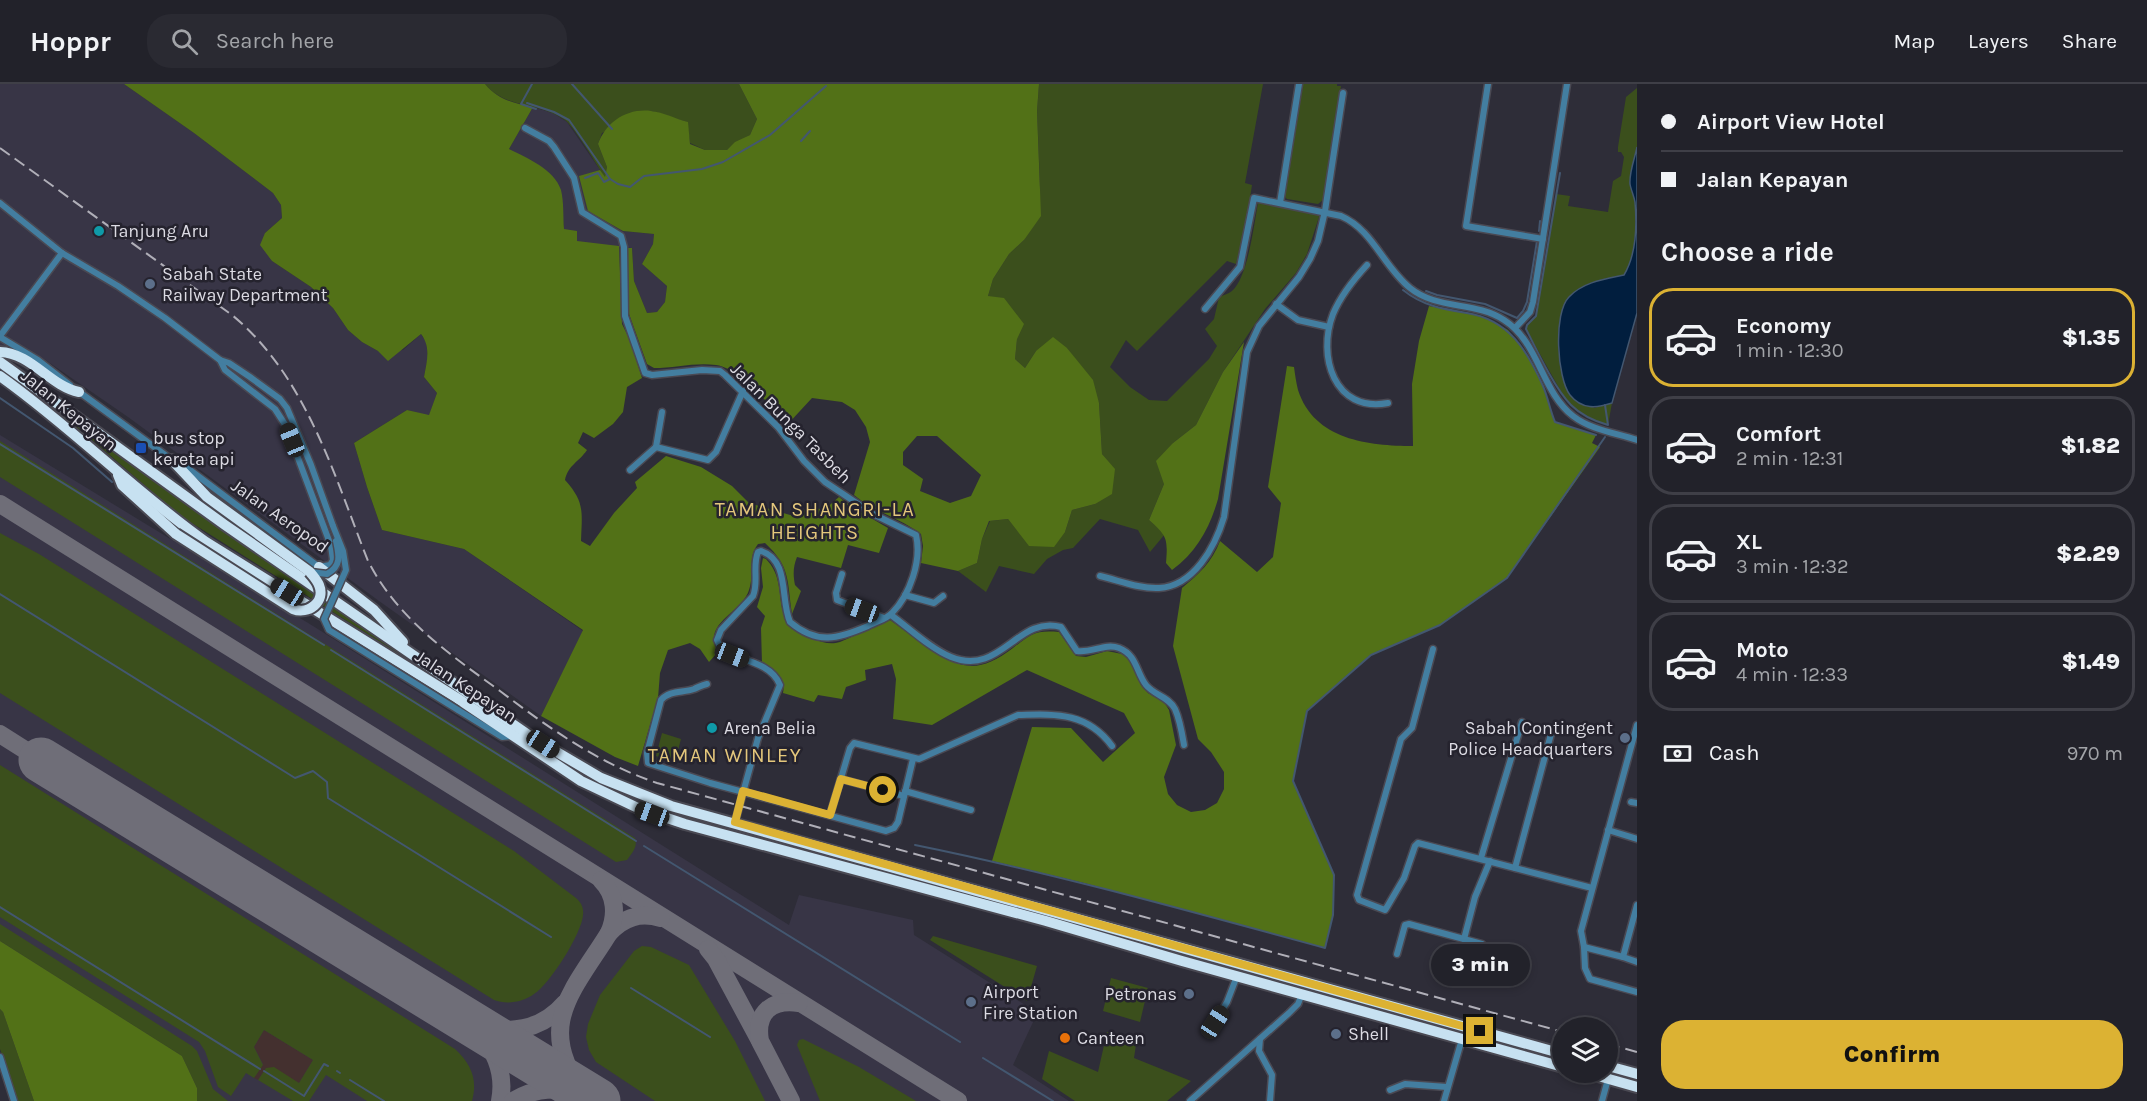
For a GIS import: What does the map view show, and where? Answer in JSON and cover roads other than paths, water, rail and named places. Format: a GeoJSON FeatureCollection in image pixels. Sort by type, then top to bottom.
{"type":"FeatureCollection","features":[{"type":"Feature","properties":{"kind":"highway"},"geometry":{"type":"LineString","coordinates":[[0,352],[17,356],[68,390],[79,392]]}},
{"type":"Feature","properties":{"kind":"highway","name":"Jalan Kepayan"},"geometry":{"type":"LineString","coordinates":[[0,362],[225,525],[540,742],[585,770],[642,796],[671,806],[1552,1051]]}},
{"type":"Feature","properties":{"kind":"highway","name":"Jalan Kepayan"},"geometry":{"type":"LineString","coordinates":[[0,376],[38,404],[173,519],[206,542],[457,698],[592,787],[620,802],[664,818],[1046,921],[1552,1064]]}},
{"type":"Feature","properties":{"kind":"highway"},"geometry":{"type":"LineString","coordinates":[[172,460],[207,497],[350,593],[361,598],[425,662]]}},
{"type":"Feature","properties":{"kind":"highway"},"geometry":{"type":"LineString","coordinates":[[117,471],[122,485],[176,534],[293,609],[301,612],[313,608],[320,597],[315,569]]}},
{"type":"Feature","properties":{"kind":"highway"},"geometry":{"type":"LineString","coordinates":[[350,593],[350,606],[382,629],[392,640]]}},
{"type":"Feature","properties":{"kind":"highway"},"geometry":{"type":"LineString","coordinates":[[1618,1069],[1637,1074]]}},
{"type":"Feature","properties":{"kind":"highway"},"geometry":{"type":"LineString","coordinates":[[1618,1082],[1637,1087]]}},
{"type":"Feature","properties":{"kind":"street"},"geometry":{"type":"LineString","coordinates":[[1280,203],[1299,84]]}},
{"type":"Feature","properties":{"kind":"street"},"geometry":{"type":"LineString","coordinates":[[1488,84],[1466,226],[1543,239]]}},
{"type":"Feature","properties":{"kind":"street"},"geometry":{"type":"LineString","coordinates":[[1515,328],[1530,312],[1567,84]]}},
{"type":"Feature","properties":{"kind":"street"},"geometry":{"type":"LineString","coordinates":[[1100,576],[1147,587],[1167,586],[1186,577],[1209,550],[1218,534],[1224,517],[1247,352],[1259,326],[1299,277],[1318,241],[1325,212],[1343,93]]}},
{"type":"Feature","properties":{"kind":"street","name":"Jalan Bunga Tasbeh"},"geometry":{"type":"LineString","coordinates":[[525,128],[549,141],[554,147],[574,178],[582,212],[621,236],[624,247],[626,316],[645,373],[652,375],[702,370],[720,371],[778,427],[804,461],[825,482],[873,514],[916,535],[918,542],[916,561],[905,596],[887,617],[859,630],[831,639],[820,638],[795,627],[788,616],[779,566],[767,553],[758,552],[755,560],[755,591],[750,600],[721,630],[717,640],[722,651],[766,668],[773,673],[780,685],[758,738],[735,822]]}},
{"type":"Feature","properties":{"kind":"street"},"geometry":{"type":"LineString","coordinates":[[1205,309],[1240,267],[1254,198],[1325,212],[1349,220],[1363,231],[1398,276],[1414,291],[1430,300],[1480,309],[1505,320],[1515,328],[1529,347],[1556,396],[1573,416],[1587,425],[1637,440]]}},
{"type":"Feature","properties":{"kind":"street","name":"Jalan Aeropod"},"geometry":{"type":"LineString","coordinates":[[0,203],[62,253],[118,286],[165,318],[220,360],[225,370],[275,409],[286,426],[331,546],[333,560],[330,565],[315,569]]}},
{"type":"Feature","properties":{"kind":"street"},"geometry":{"type":"LineString","coordinates":[[62,253],[0,337],[38,360],[172,460]]}},
{"type":"Feature","properties":{"kind":"street"},"geometry":{"type":"LineString","coordinates":[[1367,264],[1339,301],[1329,327],[1329,358],[1335,379],[1349,397],[1360,403],[1373,405],[1388,403]]}},
{"type":"Feature","properties":{"kind":"street"},"geometry":{"type":"LineString","coordinates":[[1276,304],[1298,320],[1329,327]]}},
{"type":"Feature","properties":{"kind":"street"},"geometry":{"type":"LineString","coordinates":[[220,360],[229,363],[280,399],[294,421],[343,551],[346,570],[324,619],[325,625],[329,630],[502,737],[512,735]]}},
{"type":"Feature","properties":{"kind":"street"},"geometry":{"type":"LineString","coordinates":[[656,447],[704,460],[711,459],[743,391]]}},
{"type":"Feature","properties":{"kind":"street"},"geometry":{"type":"LineString","coordinates":[[630,470],[656,447],[662,412]]}},
{"type":"Feature","properties":{"kind":"street"},"geometry":{"type":"LineString","coordinates":[[315,569],[327,574],[338,565],[333,525]]}},
{"type":"Feature","properties":{"kind":"street"},"geometry":{"type":"LineString","coordinates":[[842,574],[836,593],[837,600],[887,617],[942,652],[959,660],[976,661],[996,655],[1038,626],[1060,627],[1077,651],[1085,652],[1107,647],[1124,650],[1137,664],[1144,683],[1150,690],[1167,699],[1174,707],[1185,745]]}},
{"type":"Feature","properties":{"kind":"street"},"geometry":{"type":"LineString","coordinates":[[905,596],[934,603],[943,596]]}},
{"type":"Feature","properties":{"kind":"street"},"geometry":{"type":"LineString","coordinates":[[1433,649],[1412,728],[1401,739],[1391,771],[1358,899],[1360,902],[1385,910],[1404,878],[1418,843],[1592,888]]}},
{"type":"Feature","properties":{"kind":"street"},"geometry":{"type":"LineString","coordinates":[[707,684],[691,690],[671,693],[662,700],[646,759],[652,765],[886,831],[891,830],[898,822],[913,759]]}},
{"type":"Feature","properties":{"kind":"street"},"geometry":{"type":"LineString","coordinates":[[830,815],[850,748],[854,743],[913,759],[925,758],[1018,716],[1074,717],[1086,721],[1112,746]]}},
{"type":"Feature","properties":{"kind":"street"},"geometry":{"type":"LineString","coordinates":[[1481,858],[1522,722]]}},
{"type":"Feature","properties":{"kind":"street"},"geometry":{"type":"LineString","coordinates":[[1637,725],[1581,928],[1585,968],[1590,979],[1637,992]]}},
{"type":"Feature","properties":{"kind":"street"},"geometry":{"type":"LineString","coordinates":[[1515,868],[1551,734]]}},
{"type":"Feature","properties":{"kind":"street"},"geometry":{"type":"LineString","coordinates":[[841,779],[971,810]]}},
{"type":"Feature","properties":{"kind":"street"},"geometry":{"type":"LineString","coordinates":[[1608,830],[1637,839]]}},
{"type":"Feature","properties":{"kind":"street"},"geometry":{"type":"LineString","coordinates":[[1464,939],[1475,897],[1490,861]]}},
{"type":"Feature","properties":{"kind":"street"},"geometry":{"type":"LineString","coordinates":[[1623,957],[1637,904]]}},
{"type":"Feature","properties":{"kind":"street"},"geometry":{"type":"LineString","coordinates":[[1397,954],[1407,924],[1481,944],[1484,947],[1479,972]]}},
{"type":"Feature","properties":{"kind":"street"},"geometry":{"type":"LineString","coordinates":[[1584,947],[1637,962]]}},
{"type":"Feature","properties":{"kind":"street"},"geometry":{"type":"LineString","coordinates":[[1209,1032],[1227,1002],[1237,976]]}},
{"type":"Feature","properties":{"kind":"street"},"geometry":{"type":"LineString","coordinates":[[1191,1101],[1298,1004],[1302,993]]}},
{"type":"Feature","properties":{"kind":"street"},"geometry":{"type":"LineString","coordinates":[[1260,1039],[1259,1051],[1272,1075],[1270,1101]]}},
{"type":"Feature","properties":{"kind":"street"},"geometry":{"type":"LineString","coordinates":[[1444,1101],[1462,1039]]}},
{"type":"Feature","properties":{"kind":"street"},"geometry":{"type":"LineString","coordinates":[[0,1058],[14,1101]]}},
{"type":"Feature","properties":{"kind":"street"},"geometry":{"type":"LineString","coordinates":[[1390,1090],[1405,1083],[1448,1087]]}},
{"type":"Feature","properties":{"kind":"street"},"geometry":{"type":"LineString","coordinates":[[1602,1101],[1607,1083]]}},
{"type":"Feature","properties":{"kind":"water"},"geometry":{"type":"Polygon","coordinates":[[[1637,147],[1637,313],[1612,403],[1590,406],[1580,403],[1570,395],[1562,375],[1559,346],[1561,317],[1564,305],[1575,292],[1595,282],[1624,275],[1628,267],[1636,230],[1635,202],[1630,179],[1637,147]]]}},
{"type":"Feature","properties":{"kind":"waterway"},"geometry":{"type":"LineString","coordinates":[[532,84],[521,104],[536,109]]}},
{"type":"Feature","properties":{"kind":"waterway"},"geometry":{"type":"LineString","coordinates":[[572,84],[612,129]]}},
{"type":"Feature","properties":{"kind":"waterway"},"geometry":{"type":"LineString","coordinates":[[527,103],[569,120],[610,179],[630,187],[644,176],[702,169],[723,162],[770,135],[826,86]]}},
{"type":"Feature","properties":{"kind":"waterway"},"geometry":{"type":"LineString","coordinates":[[801,141],[810,131]]}},
{"type":"Feature","properties":{"kind":"waterway"},"geometry":{"type":"LineString","coordinates":[[585,178],[598,173],[604,182],[610,179]]}},
{"type":"Feature","properties":{"kind":"waterway"},"geometry":{"type":"LineString","coordinates":[[1560,173],[1536,316],[1526,329],[1553,380],[1571,405],[1588,417],[1608,425],[1605,405]]}},
{"type":"Feature","properties":{"kind":"waterway"},"geometry":{"type":"LineString","coordinates":[[1539,231],[1540,221]]}},
{"type":"Feature","properties":{"kind":"waterway"},"geometry":{"type":"LineString","coordinates":[[1426,291],[1485,304],[1517,318],[1527,302],[1537,241]]}},
{"type":"Feature","properties":{"kind":"waterway"},"geometry":{"type":"LineString","coordinates":[[1403,290],[1426,303],[1482,317],[1505,330],[1515,339],[1530,360],[1543,386],[1555,422],[1596,435]]}},
{"type":"Feature","properties":{"kind":"waterway"},"geometry":{"type":"LineString","coordinates":[[0,398],[73,448],[112,482]]}},
{"type":"Feature","properties":{"kind":"waterway"},"geometry":{"type":"LineString","coordinates":[[915,845],[1070,880],[1325,948],[1333,915],[1334,875],[1293,781],[1307,711],[1371,655],[1440,625],[1507,578],[1605,437]]}},
{"type":"Feature","properties":{"kind":"waterway"},"geometry":{"type":"LineString","coordinates":[[0,444],[324,645]]}},
{"type":"Feature","properties":{"kind":"waterway"},"geometry":{"type":"LineString","coordinates":[[0,594],[295,778],[313,771],[327,782],[328,798],[551,937]]}},
{"type":"Feature","properties":{"kind":"waterway"},"geometry":{"type":"LineString","coordinates":[[331,650],[636,841]]}},
{"type":"Feature","properties":{"kind":"waterway"},"geometry":{"type":"LineString","coordinates":[[644,846],[960,1042]]}},
{"type":"Feature","properties":{"kind":"waterway"},"geometry":{"type":"LineString","coordinates":[[0,907],[260,1069]]}},
{"type":"Feature","properties":{"kind":"waterway"},"geometry":{"type":"LineString","coordinates":[[631,988],[710,1037]]}},
{"type":"Feature","properties":{"kind":"waterway"},"geometry":{"type":"LineString","coordinates":[[983,1058],[1053,1101]]}},
{"type":"Feature","properties":{"kind":"waterway"},"geometry":{"type":"LineString","coordinates":[[264,1071],[304,1096],[324,1064],[328,1066]]}},
{"type":"Feature","properties":{"kind":"waterway"},"geometry":{"type":"LineString","coordinates":[[350,1080],[384,1101]]}},
{"type":"Feature","properties":{"kind":"railway"},"geometry":{"type":"LineString","coordinates":[[0,148],[232,315],[258,340],[280,367],[299,397],[330,461],[368,561],[394,600],[426,634],[462,663],[537,718],[594,755],[657,783],[1552,1029]]}},
{"type":"Feature","properties":{"kind":"railway"},"geometry":{"type":"LineString","coordinates":[[1618,1047],[1637,1052]]}},
{"type":"Feature","properties":{"kind":"place","name":"Tanjung Aru"},"geometry":{"type":"Point","coordinates":[99,231]}},
{"type":"Feature","properties":{"kind":"place","name":"Sabah State Railway Department"},"geometry":{"type":"Point","coordinates":[150,284]}},
{"type":"Feature","properties":{"kind":"place","name":"bus stop kereta api"},"geometry":{"type":"Point","coordinates":[141,448]}},
{"type":"Feature","properties":{"kind":"place","name":"Arena Belia"},"geometry":{"type":"Point","coordinates":[712,728]}},
{"type":"Feature","properties":{"kind":"place","name":"Sabah Contingent Police Headquarters"},"geometry":{"type":"Point","coordinates":[1625,738]}},
{"type":"Feature","properties":{"kind":"place","name":"Petronas"},"geometry":{"type":"Point","coordinates":[1189,994]}},
{"type":"Feature","properties":{"kind":"place","name":"Airport Fire Station"},"geometry":{"type":"Point","coordinates":[971,1002]}},
{"type":"Feature","properties":{"kind":"place","name":"Shell"},"geometry":{"type":"Point","coordinates":[1336,1034]}},
{"type":"Feature","properties":{"kind":"place","name":"Canteen"},"geometry":{"type":"Point","coordinates":[1065,1038]}},
{"type":"Feature","properties":{"kind":"district","name":"TAMAN SHANGRI-LA HEIGHTS"},"geometry":{"type":"Point","coordinates":[815,520]}},
{"type":"Feature","properties":{"kind":"district","name":"TAMAN WINLEY"},"geometry":{"type":"Point","coordinates":[725,755]}}]}
